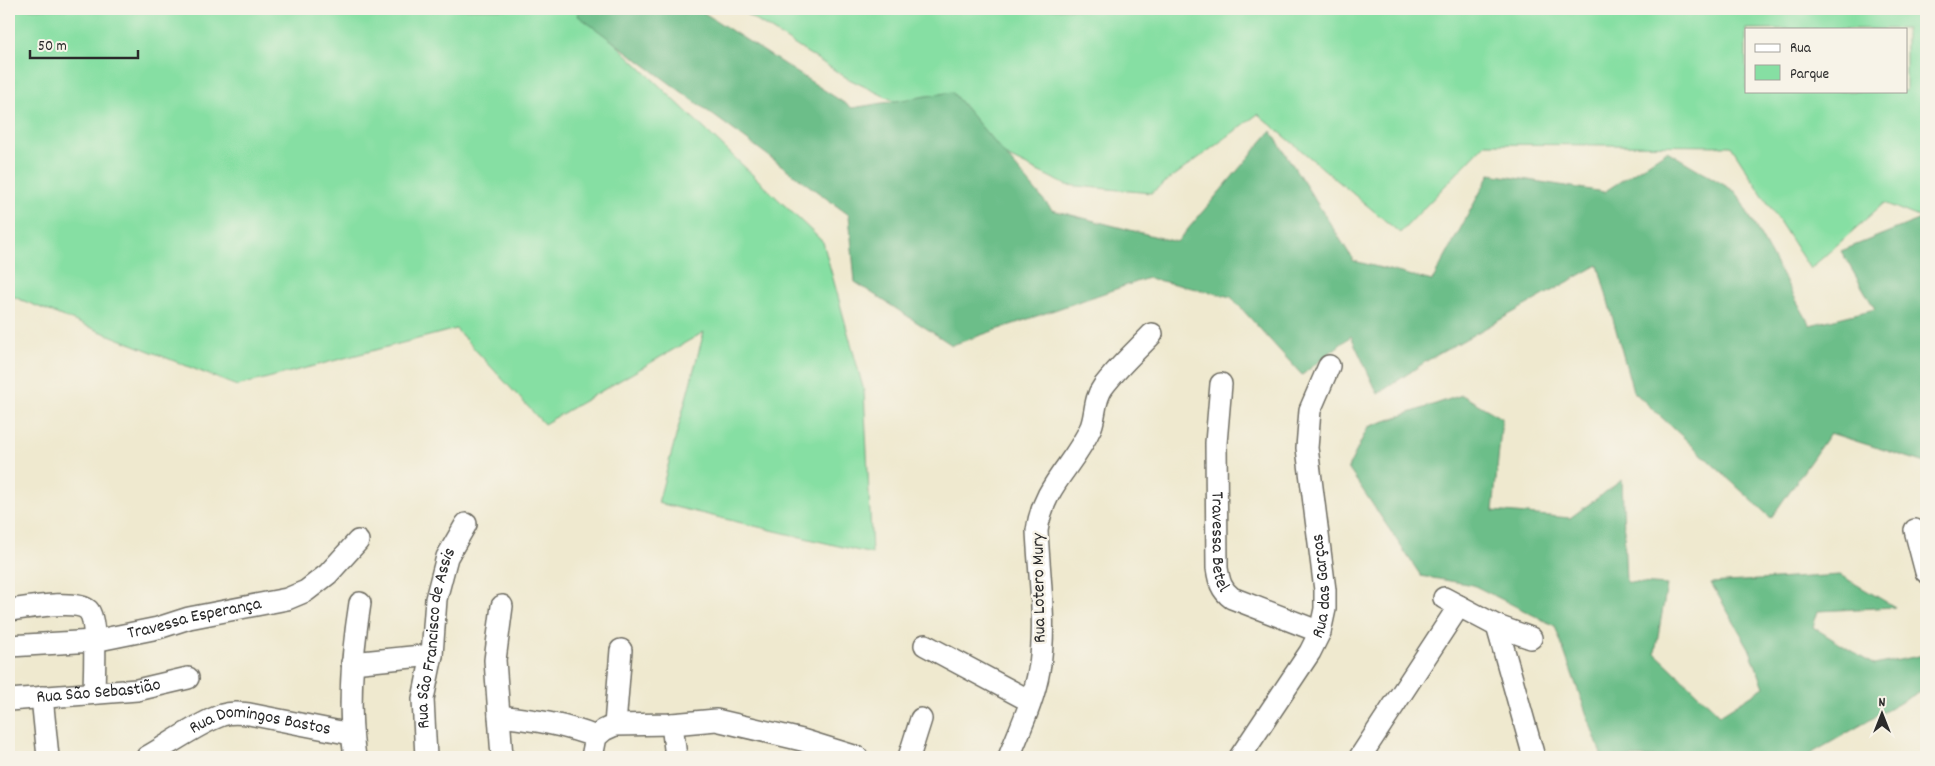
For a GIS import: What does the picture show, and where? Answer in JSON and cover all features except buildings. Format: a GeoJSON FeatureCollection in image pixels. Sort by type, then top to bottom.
{"type":"FeatureCollection","features":[{"type":"Feature","properties":{"kind":"street","name":"Rua Lotero Mury"},"geometry":{"type":"LineString","coordinates":[[1009,757],[1030,701],[1039,671],[1042,648],[1038,531],[1040,514],[1050,489],[1091,428],[1096,403],[1103,387],[1152,334]]}},
{"type":"Feature","properties":{"kind":"street","name":"Rua das Garças"},"geometry":{"type":"LineString","coordinates":[[1240,757],[1310,652],[1320,632],[1325,608],[1326,590],[1307,448],[1310,410],[1329,366]]}},
{"type":"Feature","properties":{"kind":"street","name":"Travessa Betel"},"geometry":{"type":"LineString","coordinates":[[1221,384],[1215,476],[1216,568],[1218,581],[1224,592],[1232,598],[1320,632]]}},
{"type":"Feature","properties":{"kind":"street","name":"Rua São Francisco de Assis"},"geometry":{"type":"LineString","coordinates":[[426,757],[423,699],[432,655],[436,599],[447,557],[466,524]]}},
{"type":"Feature","properties":{"kind":"street"},"geometry":{"type":"LineString","coordinates":[[1915,530],[1926,572]]}},
{"type":"Feature","properties":{"kind":"street","name":"Travessa Esperança"},"geometry":{"type":"LineString","coordinates":[[9,646],[94,640],[158,628],[207,614],[287,599],[306,591],[328,574],[358,541]]}},
{"type":"Feature","properties":{"kind":"street"},"geometry":{"type":"LineString","coordinates":[[1360,757],[1452,602],[1497,626],[1531,638]]}},
{"type":"Feature","properties":{"kind":"street"},"geometry":{"type":"LineString","coordinates":[[355,757],[352,734],[352,663],[360,603]]}},
{"type":"Feature","properties":{"kind":"street"},"geometry":{"type":"LineString","coordinates":[[9,610],[68,605],[79,606],[87,610],[92,615],[94,622],[94,693]]}},
{"type":"Feature","properties":{"kind":"street"},"geometry":{"type":"LineString","coordinates":[[502,606],[495,660],[502,757]]}},
{"type":"Feature","properties":{"kind":"street"},"geometry":{"type":"LineString","coordinates":[[1497,626],[1534,757]]}},
{"type":"Feature","properties":{"kind":"street"},"geometry":{"type":"LineString","coordinates":[[925,645],[1030,701]]}},
{"type":"Feature","properties":{"kind":"street"},"geometry":{"type":"LineString","coordinates":[[615,725],[621,650]]}},
{"type":"Feature","properties":{"kind":"street"},"geometry":{"type":"LineString","coordinates":[[352,663],[432,655]]}},
{"type":"Feature","properties":{"kind":"street","name":"Rua São Sebastião"},"geometry":{"type":"LineString","coordinates":[[9,700],[137,690],[188,678]]}},
{"type":"Feature","properties":{"kind":"street"},"geometry":{"type":"LineString","coordinates":[[42,697],[48,757]]}},
{"type":"Feature","properties":{"kind":"street","name":"Rua Domingos Bastos"},"geometry":{"type":"LineString","coordinates":[[147,757],[207,722],[223,715],[235,713],[352,734]]}},
{"type":"Feature","properties":{"kind":"street"},"geometry":{"type":"LineString","coordinates":[[499,716],[564,726],[594,747],[604,730],[615,725],[672,724],[716,720],[797,749],[857,757]]}},
{"type":"Feature","properties":{"kind":"street"},"geometry":{"type":"LineString","coordinates":[[909,757],[921,719]]}},
{"type":"Feature","properties":{"kind":"street"},"geometry":{"type":"LineString","coordinates":[[672,724],[676,757]]}},
{"type":"Feature","properties":{"kind":"green space"},"geometry":{"type":"Polygon","coordinates":[[[9,9],[579,9],[823,242],[864,391],[872,554],[658,503],[704,332],[544,424],[456,329],[237,386],[9,295],[9,9]]]}},
{"type":"Feature","properties":{"kind":"green space"},"geometry":{"type":"Polygon","coordinates":[[[580,9],[698,9],[852,108],[952,92],[1052,210],[1177,242],[1271,131],[1354,261],[1432,281],[1490,174],[1604,192],[1667,151],[1736,192],[1810,325],[1875,309],[1841,251],[1926,217],[1926,463],[1830,433],[1771,518],[1633,391],[1598,265],[1428,360],[1378,394],[1351,336],[1302,375],[1231,297],[1148,278],[952,345],[855,282],[849,215],[577,15],[580,9]]]}},
{"type":"Feature","properties":{"kind":"green space"},"geometry":{"type":"Polygon","coordinates":[[[738,9],[1926,9],[1926,220],[1884,203],[1810,269],[1731,146],[1485,144],[1400,233],[1258,114],[1151,193],[1066,185],[847,78],[738,9]]]}},
{"type":"Feature","properties":{"kind":"green space"},"geometry":{"type":"Polygon","coordinates":[[[1462,395],[1502,418],[1493,511],[1570,518],[1622,480],[1626,582],[1667,585],[1655,653],[1720,715],[1764,687],[1749,648],[1711,583],[1840,575],[1895,607],[1818,611],[1813,627],[1874,665],[1924,655],[1926,663],[1926,688],[1805,757],[1602,757],[1555,626],[1473,585],[1421,576],[1348,468],[1368,427],[1462,395]]]}}]}
